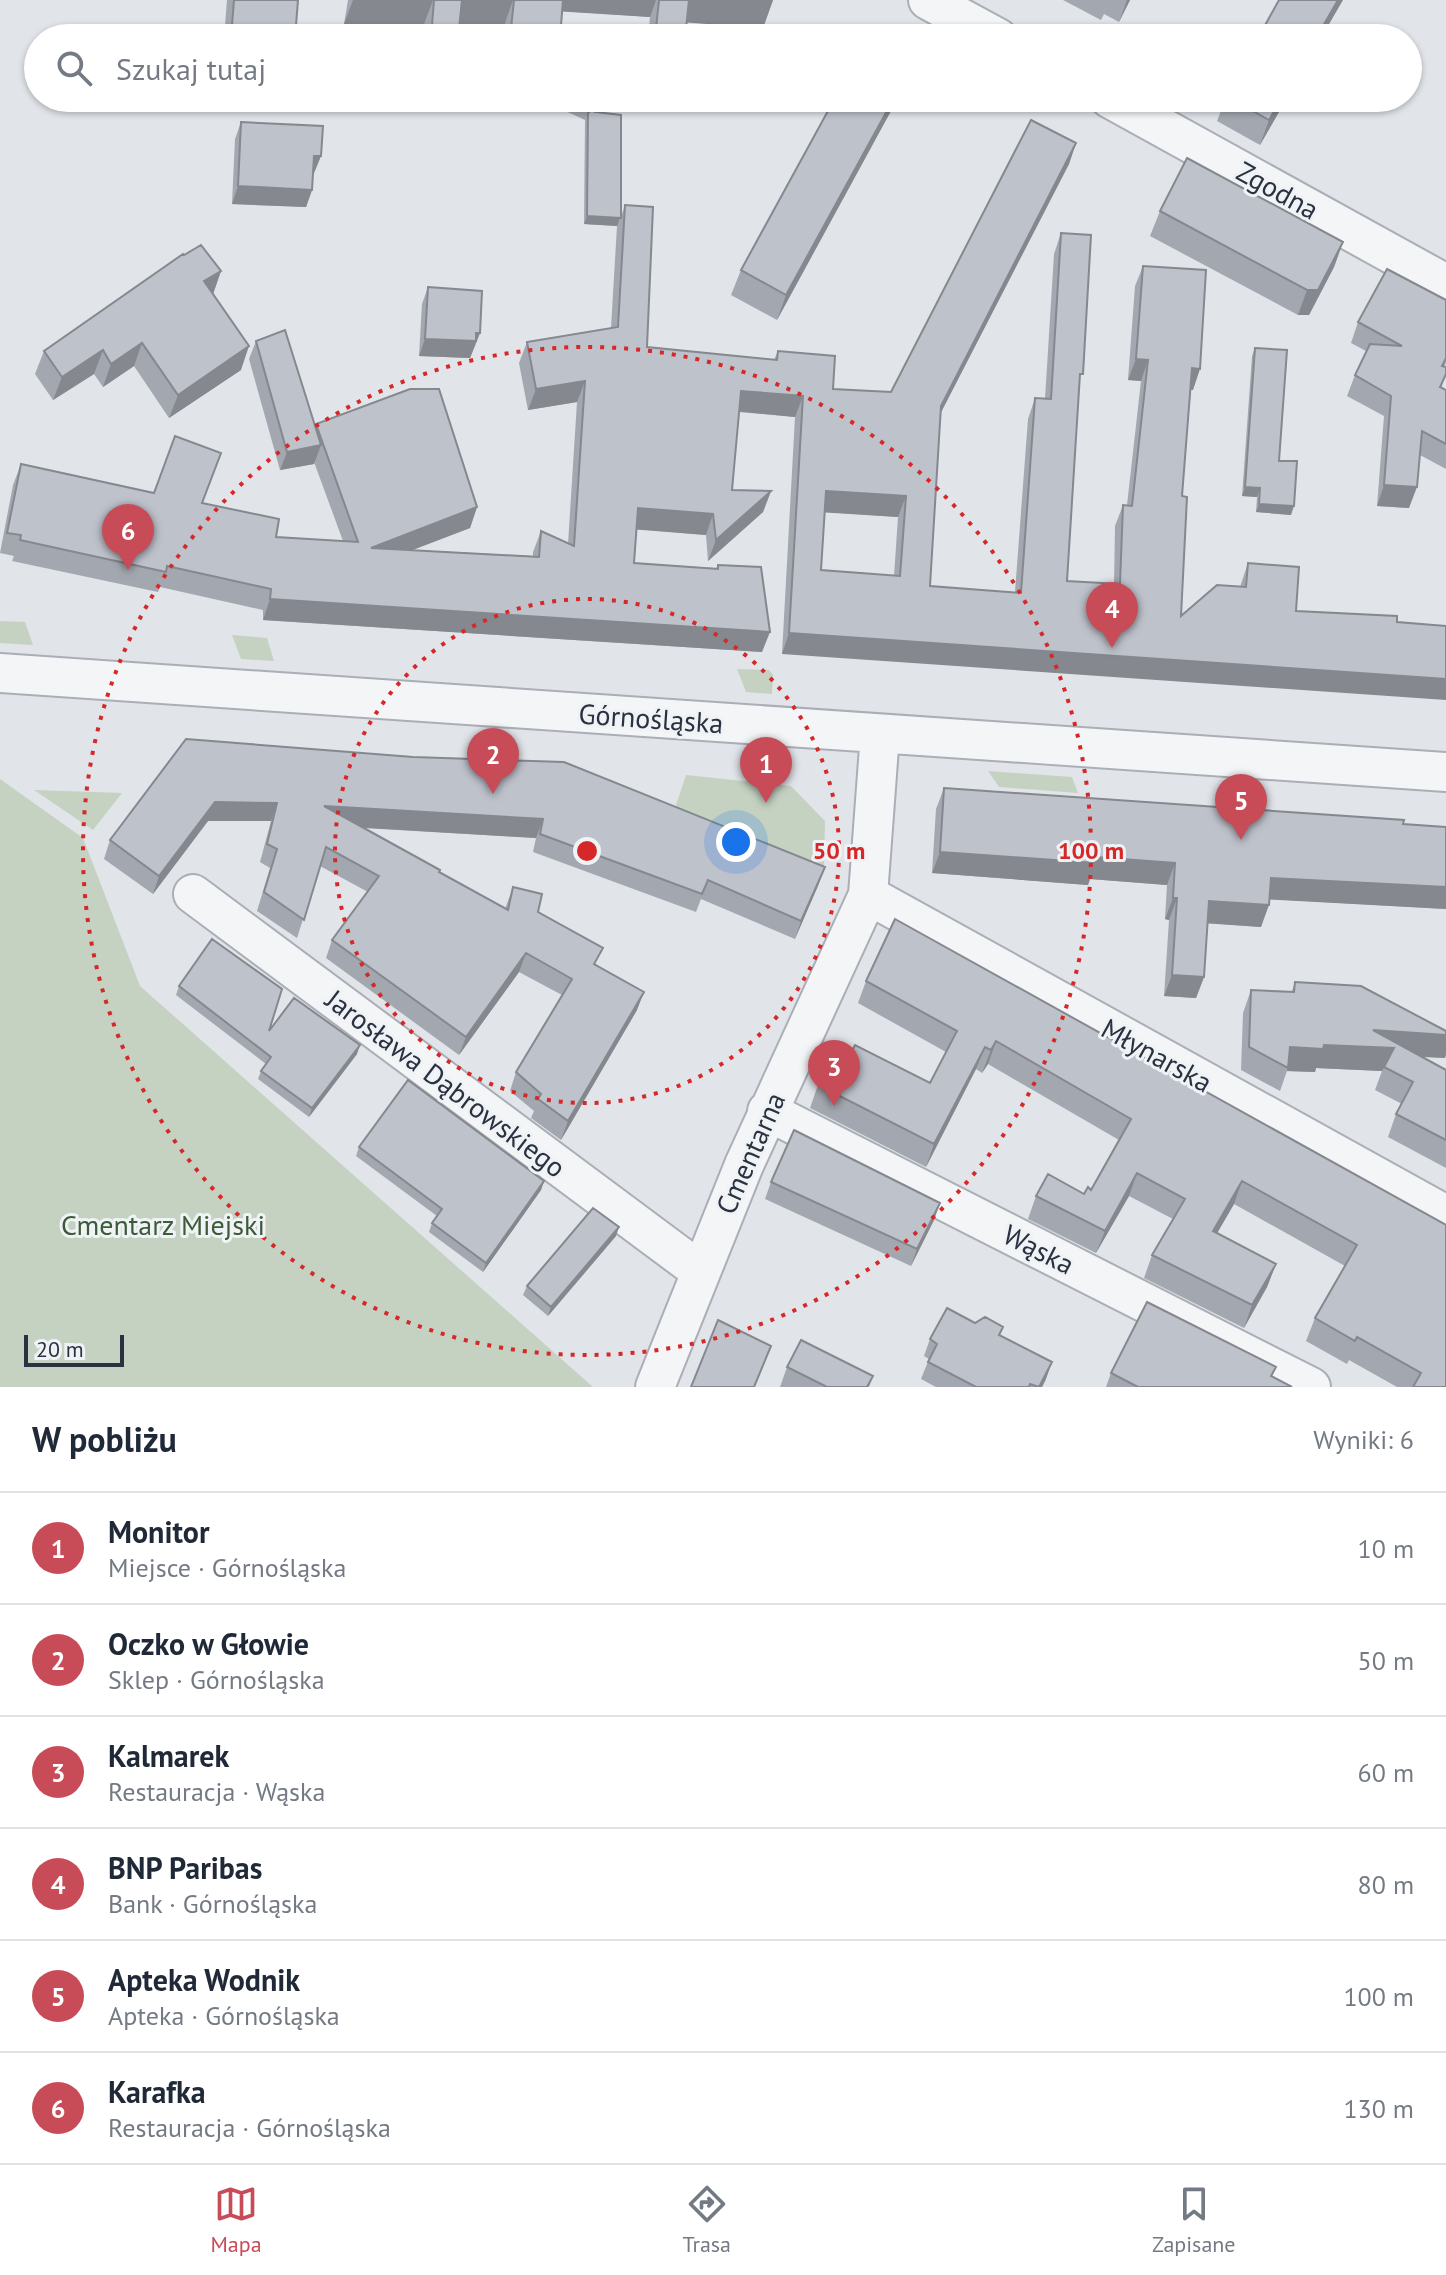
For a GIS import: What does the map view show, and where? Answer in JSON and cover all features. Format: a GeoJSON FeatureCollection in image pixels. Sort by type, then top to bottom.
{"type":"FeatureCollection","features":[{"type":"Feature","properties":{"kind":"street"},"geometry":{"type":"LineString","coordinates":[[928,0],[972,24]]}},
{"type":"Feature","properties":{"kind":"street","name":"Zgodna"},"geometry":{"type":"LineString","coordinates":[[1134,112],[1446,284]]}},
{"type":"Feature","properties":{"kind":"street","name":"Górnośląska"},"geometry":{"type":"LineString","coordinates":[[0,673],[1446,772]]}},
{"type":"Feature","properties":{"kind":"street","name":"Cmentarna"},"geometry":{"type":"LineString","coordinates":[[655,1387],[767,1111],[868,895],[880,734]]}},
{"type":"Feature","properties":{"kind":"street","name":"Jarosława Dąbrowskiego"},"geometry":{"type":"LineString","coordinates":[[193,894],[700,1271]]}},
{"type":"Feature","properties":{"kind":"street","name":"Młynarska"},"geometry":{"type":"LineString","coordinates":[[868,895],[1446,1215]]}},
{"type":"Feature","properties":{"kind":"street","name":"Wąska"},"geometry":{"type":"LineString","coordinates":[[767,1111],[1311,1387]]}},
{"type":"Feature","properties":{"kind":"green space"},"geometry":{"type":"Polygon","coordinates":[[[0,621],[25,622],[33,645],[0,643],[0,621]]]}},
{"type":"Feature","properties":{"kind":"green space"},"geometry":{"type":"Polygon","coordinates":[[[232,635],[267,638],[274,661],[241,659],[232,635]]]}},
{"type":"Feature","properties":{"kind":"green space"},"geometry":{"type":"Polygon","coordinates":[[[737,669],[769,670],[773,675],[772,694],[746,692],[737,669]]]}},
{"type":"Feature","properties":{"kind":"green space"},"geometry":{"type":"Polygon","coordinates":[[[988,771],[1072,777],[1078,793],[999,787],[988,771]]]}},
{"type":"Feature","properties":{"kind":"green space"},"geometry":{"type":"Polygon","coordinates":[[[686,775],[791,786],[825,821],[824,866],[816,867],[674,811],[686,775]]]}},
{"type":"Feature","properties":{"kind":"green space","name":"Cmentarz Miejski"},"geometry":{"type":"Polygon","coordinates":[[[0,779],[83,838],[140,986],[593,1387],[0,1387],[0,779]]]}},
{"type":"Feature","properties":{"kind":"green space"},"geometry":{"type":"Polygon","coordinates":[[[34,790],[122,793],[93,830],[34,790]]]}},
{"type":"Feature","properties":{"kind":"building"},"geometry":{"type":"Polygon","coordinates":[[[234,0],[298,0],[296,24],[232,24],[234,0]]]}},
{"type":"Feature","properties":{"kind":"building"},"geometry":{"type":"Polygon","coordinates":[[[434,0],[462,0],[459,24],[432,24],[434,0]]]}},
{"type":"Feature","properties":{"kind":"building"},"geometry":{"type":"Polygon","coordinates":[[[514,0],[563,0],[561,24],[511,24],[514,0]]]}},
{"type":"Feature","properties":{"kind":"building"},"geometry":{"type":"Polygon","coordinates":[[[659,0],[689,0],[686,24],[656,24],[659,0]]]}},
{"type":"Feature","properties":{"kind":"building"},"geometry":{"type":"Polygon","coordinates":[[[1279,0],[1338,0],[1324,24],[1266,24],[1279,0]]]}},
{"type":"Feature","properties":{"kind":"building"},"geometry":{"type":"Polygon","coordinates":[[[588,112],[621,115],[621,218],[587,216],[588,112]]]}},
{"type":"Feature","properties":{"kind":"building"},"geometry":{"type":"Polygon","coordinates":[[[827,112],[886,112],[786,295],[741,270],[827,112]]]}},
{"type":"Feature","properties":{"kind":"building"},"geometry":{"type":"Polygon","coordinates":[[[1255,112],[1274,112],[1269,120],[1255,112]]]}},
{"type":"Feature","properties":{"kind":"building"},"geometry":{"type":"Polygon","coordinates":[[[1031,120],[1076,143],[941,406],[930,586],[1021,593],[1035,398],[1051,399],[1061,233],[1091,235],[1067,581],[1120,584],[1123,505],[1132,506],[1148,360],[1136,359],[1143,266],[1206,270],[1200,369],[1192,368],[1182,496],[1187,497],[1181,616],[1217,585],[1246,587],[1248,563],[1299,567],[1296,611],[1397,616],[1397,622],[1446,626],[1446,679],[789,633],[803,396],[741,391],[732,490],[771,491],[716,540],[713,514],[638,508],[634,563],[718,569],[718,565],[761,567],[770,632],[270,599],[271,589],[167,566],[166,572],[20,540],[21,535],[7,533],[21,464],[154,493],[175,436],[221,453],[202,503],[279,519],[276,537],[358,542],[316,424],[410,389],[439,389],[477,507],[371,548],[539,557],[541,531],[574,546],[585,381],[536,389],[527,342],[618,327],[625,205],[653,207],[647,347],[777,360],[778,351],[835,356],[833,389],[891,392],[1031,120]],[[826,491],[821,570],[900,576],[906,496],[826,491]]]}},
{"type":"Feature","properties":{"kind":"building"},"geometry":{"type":"Polygon","coordinates":[[[241,122],[323,126],[321,156],[314,156],[312,190],[238,186],[241,122]]]}},
{"type":"Feature","properties":{"kind":"building"},"geometry":{"type":"Polygon","coordinates":[[[1187,158],[1343,242],[1318,290],[1307,290],[1160,211],[1187,158]]]}},
{"type":"Feature","properties":{"kind":"building"},"geometry":{"type":"Polygon","coordinates":[[[201,245],[221,271],[204,281],[249,346],[178,395],[142,343],[111,364],[103,350],[62,377],[44,351],[183,254],[201,245]]]}},
{"type":"Feature","properties":{"kind":"building"},"geometry":{"type":"Polygon","coordinates":[[[1387,269],[1446,300],[1446,358],[1442,366],[1446,367],[1446,374],[1440,387],[1446,390],[1446,444],[1422,431],[1417,487],[1384,485],[1391,396],[1355,375],[1370,344],[1402,346],[1358,322],[1387,269]]]}},
{"type":"Feature","properties":{"kind":"building"},"geometry":{"type":"Polygon","coordinates":[[[428,287],[482,291],[480,333],[476,333],[476,341],[425,339],[428,287]]]}},
{"type":"Feature","properties":{"kind":"building"},"geometry":{"type":"Polygon","coordinates":[[[285,330],[321,445],[287,452],[256,341],[285,330]]]}},
{"type":"Feature","properties":{"kind":"building"},"geometry":{"type":"Polygon","coordinates":[[[1255,348],[1287,350],[1279,461],[1297,461],[1294,506],[1259,504],[1260,488],[1245,487],[1255,348]]]}},
{"type":"Feature","properties":{"kind":"building"},"geometry":{"type":"Polygon","coordinates":[[[186,739],[413,757],[564,762],[825,867],[801,921],[708,880],[702,894],[540,834],[543,819],[324,806],[508,910],[513,887],[542,894],[538,912],[603,948],[594,964],[644,992],[568,1121],[538,1099],[541,1094],[516,1072],[572,979],[526,953],[466,1037],[332,940],[379,876],[326,847],[304,920],[264,892],[277,849],[267,844],[277,803],[215,802],[159,876],[110,840],[186,739]]]}},
{"type":"Feature","properties":{"kind":"building"},"geometry":{"type":"Polygon","coordinates":[[[944,788],[1404,820],[1403,824],[1446,827],[1446,887],[1271,878],[1269,905],[1209,901],[1204,977],[1172,975],[1177,898],[1173,898],[1175,863],[1096,857],[1096,863],[940,852],[944,788]]]}},
{"type":"Feature","properties":{"kind":"building"},"geometry":{"type":"Polygon","coordinates":[[[895,919],[1446,1225],[1446,1387],[1413,1387],[1421,1373],[1357,1337],[1355,1341],[1315,1318],[1357,1245],[1242,1181],[1213,1231],[1276,1264],[1252,1305],[1152,1255],[1185,1199],[1137,1173],[1105,1231],[1036,1196],[1048,1174],[1084,1194],[1088,1187],[1091,1190],[1131,1119],[996,1041],[991,1050],[985,1047],[934,1144],[818,1085],[833,1056],[846,1063],[855,1045],[930,1083],[957,1031],[866,981],[895,919]]]}},
{"type":"Feature","properties":{"kind":"building"},"geometry":{"type":"Polygon","coordinates":[[[212,939],[282,989],[269,1031],[294,998],[360,1045],[312,1108],[261,1071],[271,1057],[179,986],[212,939]]]}},
{"type":"Feature","properties":{"kind":"building"},"geometry":{"type":"Polygon","coordinates":[[[1295,982],[1361,986],[1446,1031],[1446,1035],[1373,1030],[1446,1070],[1446,1140],[1396,1114],[1413,1082],[1384,1067],[1394,1048],[1290,1047],[1288,1068],[1249,1047],[1251,990],[1294,992],[1295,982]]]}},
{"type":"Feature","properties":{"kind":"building"},"geometry":{"type":"Polygon","coordinates":[[[408,1080],[544,1181],[486,1263],[432,1223],[442,1209],[359,1147],[408,1080]]]}},
{"type":"Feature","properties":{"kind":"building"},"geometry":{"type":"Polygon","coordinates":[[[794,1130],[940,1203],[917,1249],[771,1182],[794,1130]]]}},
{"type":"Feature","properties":{"kind":"building"},"geometry":{"type":"Polygon","coordinates":[[[593,1208],[619,1227],[551,1307],[527,1286],[593,1208]]]}},
{"type":"Feature","properties":{"kind":"building"},"geometry":{"type":"Polygon","coordinates":[[[1147,1302],[1276,1367],[1271,1376],[1292,1387],[1138,1387],[1111,1373],[1147,1302]]]}},
{"type":"Feature","properties":{"kind":"building"},"geometry":{"type":"Polygon","coordinates":[[[947,1308],[975,1323],[985,1317],[1003,1327],[999,1335],[1052,1362],[1039,1387],[1030,1384],[1029,1387],[976,1387],[928,1362],[937,1344],[930,1339],[947,1308]]]}},
{"type":"Feature","properties":{"kind":"building"},"geometry":{"type":"Polygon","coordinates":[[[718,1320],[771,1346],[754,1387],[691,1387],[718,1320]]]}},
{"type":"Feature","properties":{"kind":"building"},"geometry":{"type":"Polygon","coordinates":[[[801,1340],[873,1376],[867,1387],[827,1387],[787,1367],[801,1340]]]}},
{"type":"Feature","properties":{"kind":"place","name":"Karafka"},"geometry":{"type":"Point","coordinates":[128,570]}},
{"type":"Feature","properties":{"kind":"place","name":"BNP Paribas"},"geometry":{"type":"Point","coordinates":[1112,648]}},
{"type":"Feature","properties":{"kind":"place","name":"Oczko w Głowie"},"geometry":{"type":"Point","coordinates":[493,794]}},
{"type":"Feature","properties":{"kind":"place","name":"Monitor"},"geometry":{"type":"Point","coordinates":[766,803]}},
{"type":"Feature","properties":{"kind":"place","name":"Apteka Wodnik"},"geometry":{"type":"Point","coordinates":[1241,840]}},
{"type":"Feature","properties":{"kind":"place","name":"Kalmarek"},"geometry":{"type":"Point","coordinates":[834,1106]}}]}
